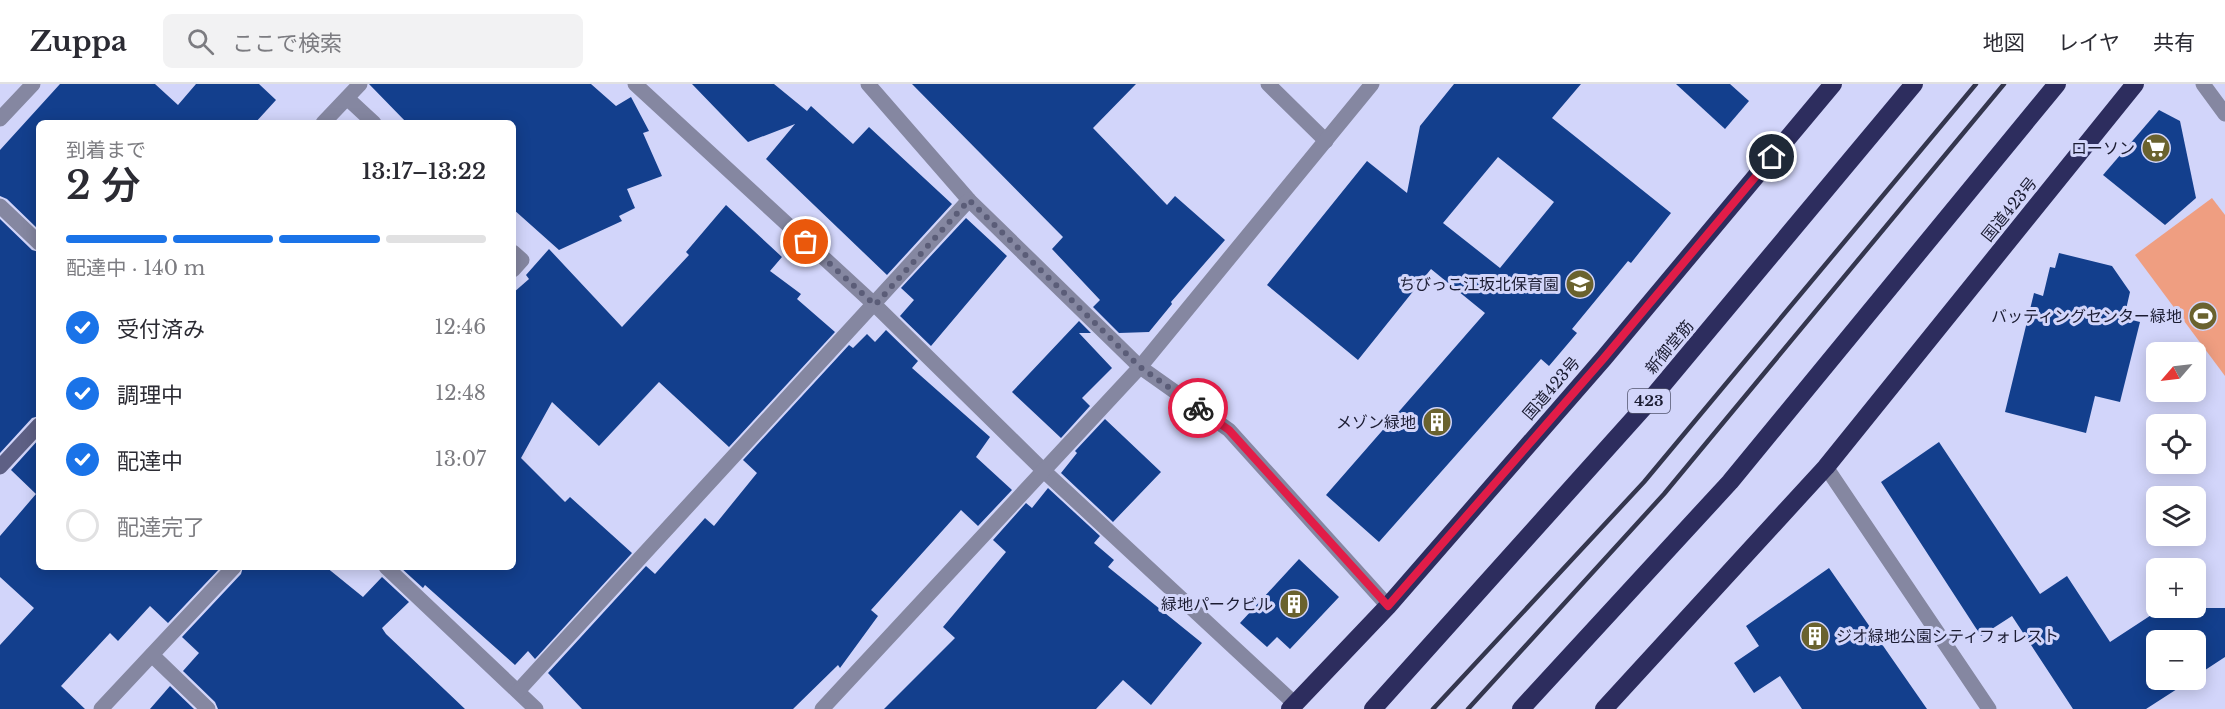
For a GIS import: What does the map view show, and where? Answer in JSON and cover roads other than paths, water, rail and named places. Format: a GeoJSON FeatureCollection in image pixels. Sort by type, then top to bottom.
{"type":"FeatureCollection","features":[{"type":"Feature","properties":{"kind":"highway","name":"国道423号"},"geometry":{"type":"LineString","coordinates":[[1292,707],[1388,606],[1604,358],[1833,84]]}},
{"type":"Feature","properties":{"kind":"highway","name":"新御堂筋"},"geometry":{"type":"LineString","coordinates":[[1373,709],[1646,405],[1914,84]]}},
{"type":"Feature","properties":{"kind":"highway"},"geometry":{"type":"LineString","coordinates":[[1521,709],[1730,482],[2057,84]]}},
{"type":"Feature","properties":{"kind":"highway","name":"国道423号"},"geometry":{"type":"LineString","coordinates":[[1604,709],[1826,467],[2135,84]]}},
{"type":"Feature","properties":{"kind":"street"},"geometry":{"type":"LineString","coordinates":[[0,119],[33,84]]}},
{"type":"Feature","properties":{"kind":"street"},"geometry":{"type":"LineString","coordinates":[[326,120],[360,84]]}},
{"type":"Feature","properties":{"kind":"street"},"geometry":{"type":"LineString","coordinates":[[634,84],[875,305],[1045,472],[1292,707]]}},
{"type":"Feature","properties":{"kind":"street"},"geometry":{"type":"LineString","coordinates":[[867,84],[969,200],[1140,367],[1229,430],[1388,606]]}},
{"type":"Feature","properties":{"kind":"street"},"geometry":{"type":"LineString","coordinates":[[1268,84],[1326,141]]}},
{"type":"Feature","properties":{"kind":"street"},"geometry":{"type":"LineString","coordinates":[[822,709],[1045,472],[1140,367],[1372,84]]}},
{"type":"Feature","properties":{"kind":"street"},"geometry":{"type":"LineString","coordinates":[[2203,84],[2225,114]]}},
{"type":"Feature","properties":{"kind":"street"},"geometry":{"type":"LineString","coordinates":[[347,98],[371,120]]}},
{"type":"Feature","properties":{"kind":"street"},"geometry":{"type":"LineString","coordinates":[[518,691],[875,305],[969,200]]}},
{"type":"Feature","properties":{"kind":"street"},"geometry":{"type":"LineString","coordinates":[[0,206],[36,240]]}},
{"type":"Feature","properties":{"kind":"street"},"geometry":{"type":"LineString","coordinates":[[516,255],[522,260],[516,267]]}},
{"type":"Feature","properties":{"kind":"street"},"geometry":{"type":"LineString","coordinates":[[0,466],[36,428]]}},
{"type":"Feature","properties":{"kind":"street"},"geometry":{"type":"LineString","coordinates":[[1826,467],[1989,709]]}},
{"type":"Feature","properties":{"kind":"street"},"geometry":{"type":"LineString","coordinates":[[100,709],[231,570]]}},
{"type":"Feature","properties":{"kind":"street"},"geometry":{"type":"LineString","coordinates":[[389,570],[536,709]]}},
{"type":"Feature","properties":{"kind":"street"},"geometry":{"type":"LineString","coordinates":[[152,655],[208,709]]}},
{"type":"Feature","properties":{"kind":"railway"},"geometry":{"type":"LineString","coordinates":[[1433,709],[1644,482],[1976,84]]}},
{"type":"Feature","properties":{"kind":"railway"},"geometry":{"type":"LineString","coordinates":[[1468,709],[1664,494],[2004,84]]}},
{"type":"Feature","properties":{"kind":"place","name":"ローソン"},"geometry":{"type":"Point","coordinates":[2156,148]}},
{"type":"Feature","properties":{"kind":"place","name":"ちびっこ江坂北保育園"},"geometry":{"type":"Point","coordinates":[1580,284]}},
{"type":"Feature","properties":{"kind":"place","name":"バッティングセンター緑地"},"geometry":{"type":"Point","coordinates":[2203,316]}},
{"type":"Feature","properties":{"kind":"place","name":"メゾン緑地"},"geometry":{"type":"Point","coordinates":[1437,422]}},
{"type":"Feature","properties":{"kind":"place","name":"緑地パークビル"},"geometry":{"type":"Point","coordinates":[1294,604]}},
{"type":"Feature","properties":{"kind":"place","name":"ジオ緑地公園シティフォレスト"},"geometry":{"type":"Point","coordinates":[1815,636]}}]}
